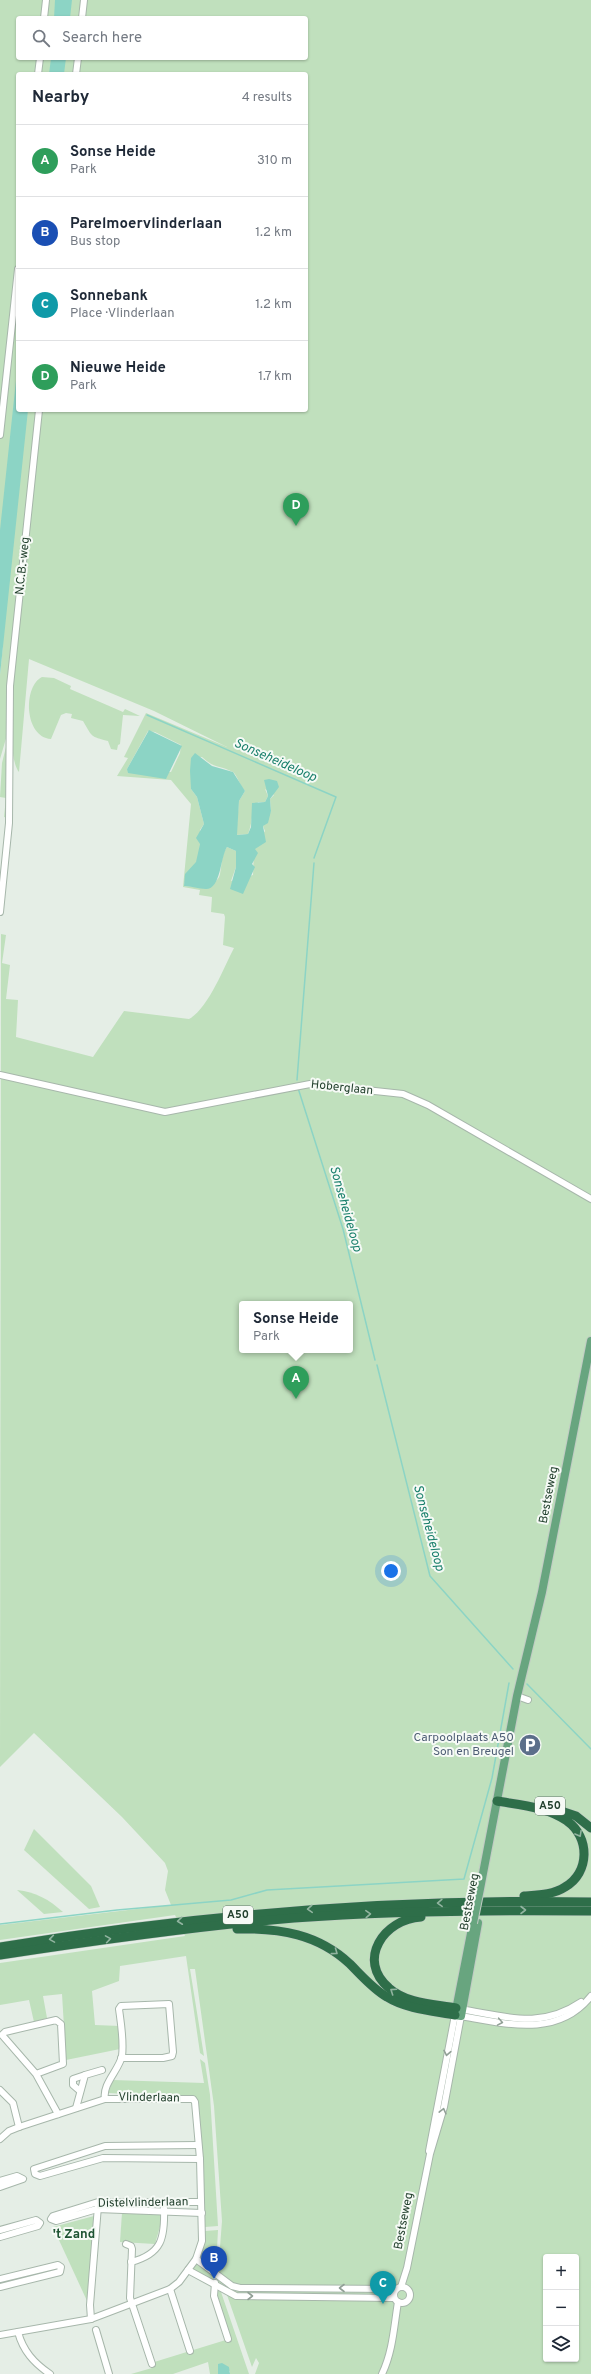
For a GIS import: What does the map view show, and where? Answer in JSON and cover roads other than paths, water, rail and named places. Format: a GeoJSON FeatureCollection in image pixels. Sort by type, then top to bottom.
{"type":"FeatureCollection","features":[{"type":"Feature","properties":{"kind":"highway","name":"A50"},"geometry":{"type":"LineString","coordinates":[[500,1799],[564,1810],[576,1816],[591,1828]]}},
{"type":"Feature","properties":{"kind":"highway","name":"A50"},"geometry":{"type":"LineString","coordinates":[[479,1902],[556,1892],[575,1879],[583,1862],[584,1850],[581,1837],[568,1821],[549,1812],[500,1799]]}},
{"type":"Feature","properties":{"kind":"highway","name":"A50"},"geometry":{"type":"LineString","coordinates":[[0,1947],[138,1926],[228,1916],[370,1905],[479,1902],[591,1902]]}},
{"type":"Feature","properties":{"kind":"highway","name":"A50"},"geometry":{"type":"LineString","coordinates":[[459,2012],[421,2002],[398,1994],[389,1988],[378,1972],[376,1950],[387,1930],[405,1920],[466,1914],[484,1910]]}},
{"type":"Feature","properties":{"kind":"highway","name":"A50"},"geometry":{"type":"LineString","coordinates":[[0,1955],[204,1927],[363,1914],[484,1910],[591,1911]]}},
{"type":"Feature","properties":{"kind":"highway","name":"A50"},"geometry":{"type":"LineString","coordinates":[[204,1927],[226,1930],[278,1930],[306,1936],[338,1954],[387,1997],[410,2006],[459,2012]]}},
{"type":"Feature","properties":{"kind":"main road","name":"Bestseweg"},"geometry":{"type":"LineString","coordinates":[[500,1799],[522,1697],[529,1653],[591,1341]]}},
{"type":"Feature","properties":{"kind":"main road","name":"Bestseweg"},"geometry":{"type":"LineString","coordinates":[[459,2012],[500,1799],[522,1697]]}},
{"type":"Feature","properties":{"kind":"street"},"geometry":{"type":"LineString","coordinates":[[44,16],[46,0]]}},
{"type":"Feature","properties":{"kind":"street"},"geometry":{"type":"LineString","coordinates":[[82,16],[84,0]]}},
{"type":"Feature","properties":{"kind":"street"},"geometry":{"type":"LineString","coordinates":[[38,72],[40,60]]}},
{"type":"Feature","properties":{"kind":"street"},"geometry":{"type":"LineString","coordinates":[[76,72],[78,60]]}},
{"type":"Feature","properties":{"kind":"street"},"geometry":{"type":"LineString","coordinates":[[0,435],[16,288]]}},
{"type":"Feature","properties":{"kind":"street","name":"N.C.B.-weg"},"geometry":{"type":"LineString","coordinates":[[0,912],[9,823],[11,679],[40,412]]}},
{"type":"Feature","properties":{"kind":"street","name":"Hoberglaan"},"geometry":{"type":"LineString","coordinates":[[0,1075],[165,1112],[302,1084],[403,1094],[441,1112],[591,1199]]}},
{"type":"Feature","properties":{"kind":"street"},"geometry":{"type":"LineString","coordinates":[[459,2012],[522,2026],[546,2024],[567,2017],[585,2004],[591,1996]]}},
{"type":"Feature","properties":{"kind":"street"},"geometry":{"type":"LineString","coordinates":[[105,2099],[105,2091],[121,2058],[122,2033],[119,2009],[121,2006],[169,2004],[173,2052],[172,2056],[163,2058],[121,2058]]}},
{"type":"Feature","properties":{"kind":"street","name":"Bestseweg"},"geometry":{"type":"LineString","coordinates":[[401,2288],[407,2268],[430,2154],[432,2130],[459,2012]]}},
{"type":"Feature","properties":{"kind":"street"},"geometry":{"type":"LineString","coordinates":[[36,2074],[63,2064],[59,2021],[53,2020],[1,2034],[36,2074],[58,2114]]}},
{"type":"Feature","properties":{"kind":"street"},"geometry":{"type":"LineString","coordinates":[[80,2091],[73,2084],[73,2079],[102,2070]]}},
{"type":"Feature","properties":{"kind":"street"},"geometry":{"type":"LineString","coordinates":[[76,2108],[85,2075]]}},
{"type":"Feature","properties":{"kind":"street"},"geometry":{"type":"LineString","coordinates":[[0,2090],[13,2104],[19,2126]]}},
{"type":"Feature","properties":{"kind":"street","name":"Vlinderlaan"},"geometry":{"type":"LineString","coordinates":[[0,2139],[19,2126],[105,2099],[193,2098],[196,2102],[202,2213],[202,2241],[196,2259],[170,2289],[91,2319],[0,2335]]}},
{"type":"Feature","properties":{"kind":"street"},"geometry":{"type":"LineString","coordinates":[[198,2145],[105,2146],[36,2167],[35,2174],[40,2176],[103,2158],[200,2159]]}},
{"type":"Feature","properties":{"kind":"street"},"geometry":{"type":"LineString","coordinates":[[103,2158],[105,2146]]}},
{"type":"Feature","properties":{"kind":"street"},"geometry":{"type":"LineString","coordinates":[[0,2181],[17,2176],[23,2179],[0,2187]]}},
{"type":"Feature","properties":{"kind":"street","name":"Distelvlinderlaan"},"geometry":{"type":"LineString","coordinates":[[201,2202],[98,2206],[54,2216],[51,2219],[56,2221],[98,2206],[164,2212],[202,2213]]}},
{"type":"Feature","properties":{"kind":"street"},"geometry":{"type":"LineString","coordinates":[[131,2262],[146,2258],[156,2251],[161,2239],[164,2212],[163,2203]]}},
{"type":"Feature","properties":{"kind":"street"},"geometry":{"type":"LineString","coordinates":[[91,2319],[90,2305],[98,2206]]}},
{"type":"Feature","properties":{"kind":"street"},"geometry":{"type":"LineString","coordinates":[[0,2230],[36,2220],[40,2222],[38,2226],[0,2237]]}},
{"type":"Feature","properties":{"kind":"street"},"geometry":{"type":"LineString","coordinates":[[126,2244],[131,2246],[131,2303],[152,2364]]}},
{"type":"Feature","properties":{"kind":"street"},"geometry":{"type":"LineString","coordinates":[[188,2270],[236,2296],[398,2301],[408,2301],[410,2297],[410,2291],[401,2288],[240,2288],[232,2286],[196,2259]]}},
{"type":"Feature","properties":{"kind":"street"},"geometry":{"type":"LineString","coordinates":[[0,2279],[58,2265],[61,2267],[60,2272],[0,2287]]}},
{"type":"Feature","properties":{"kind":"street"},"geometry":{"type":"LineString","coordinates":[[219,2276],[214,2285],[214,2296],[228,2339]]}},
{"type":"Feature","properties":{"kind":"street"},"geometry":{"type":"LineString","coordinates":[[382,2374],[391,2349],[401,2288]]}},
{"type":"Feature","properties":{"kind":"street"},"geometry":{"type":"LineString","coordinates":[[170,2289],[190,2351]]}},
{"type":"Feature","properties":{"kind":"street"},"geometry":{"type":"LineString","coordinates":[[96,2330],[109,2374]]}},
{"type":"Feature","properties":{"kind":"street"},"geometry":{"type":"LineString","coordinates":[[18,2332],[26,2352],[38,2366],[50,2374]]}},
{"type":"Feature","properties":{"kind":"water"},"geometry":{"type":"Polygon","coordinates":[[[55,0],[72,0],[70,16],[54,16],[55,0]]]}},
{"type":"Feature","properties":{"kind":"water"},"geometry":{"type":"Polygon","coordinates":[[[51,60],[66,60],[64,72],[49,72],[51,60]]]}},
{"type":"Feature","properties":{"kind":"water"},"geometry":{"type":"Polygon","coordinates":[[[16,381],[16,412],[28,412],[0,675],[0,530],[16,381]]]}},
{"type":"Feature","properties":{"kind":"water"},"geometry":{"type":"Polygon","coordinates":[[[149,730],[182,746],[166,779],[128,773],[127,769],[149,730]]]}},
{"type":"Feature","properties":{"kind":"water"},"geometry":{"type":"Polygon","coordinates":[[[195,753],[212,766],[233,772],[245,791],[239,801],[237,835],[248,834],[251,827],[252,803],[265,802],[268,796],[264,780],[269,779],[277,781],[279,787],[270,799],[271,811],[268,823],[263,826],[266,842],[255,849],[258,853],[252,864],[255,867],[243,894],[230,889],[236,867],[236,851],[227,847],[220,872],[215,884],[211,888],[203,889],[184,886],[185,874],[196,862],[200,844],[196,838],[204,824],[197,797],[191,789],[191,758],[195,753]]]}},
{"type":"Feature","properties":{"kind":"water"},"geometry":{"type":"Polygon","coordinates":[[[222,2363],[229,2367],[230,2374],[218,2374],[218,2364],[222,2363]]]}},
{"type":"Feature","properties":{"kind":"waterway","name":"Sonseheideloop"},"geometry":{"type":"LineString","coordinates":[[147,715],[336,797],[314,858]]}},
{"type":"Feature","properties":{"kind":"waterway","name":"Sonseheideloop"},"geometry":{"type":"LineString","coordinates":[[297,1080],[314,863]]}},
{"type":"Feature","properties":{"kind":"waterway","name":"Sonseheideloop"},"geometry":{"type":"LineString","coordinates":[[298,1088],[343,1229],[375,1360]]}},
{"type":"Feature","properties":{"kind":"waterway","name":"Sonseheideloop"},"geometry":{"type":"LineString","coordinates":[[377,1365],[430,1576],[513,1669]]}},
{"type":"Feature","properties":{"kind":"waterway"},"geometry":{"type":"LineString","coordinates":[[0,1924],[117,1910],[231,1900],[267,1890],[464,1879],[492,1778],[509,1683]]}},
{"type":"Feature","properties":{"kind":"waterway","name":"Sonseheideloop"},"geometry":{"type":"LineString","coordinates":[[527,1684],[591,1749]]}},
{"type":"Feature","properties":{"kind":"place","name":"Nieuwe Heide"},"geometry":{"type":"Point","coordinates":[296,526]}},
{"type":"Feature","properties":{"kind":"place","name":"Sonse Heide"},"geometry":{"type":"Point","coordinates":[296,1399]}},
{"type":"Feature","properties":{"kind":"place","name":"Carpoolplaats A50 Son en Breugel"},"geometry":{"type":"Point","coordinates":[530,1745]}},
{"type":"Feature","properties":{"kind":"place","name":"Parelmoervlinderlaan"},"geometry":{"type":"Point","coordinates":[214,2279]}},
{"type":"Feature","properties":{"kind":"place","name":"Sonnebank"},"geometry":{"type":"Point","coordinates":[383,2304]}},
{"type":"Feature","properties":{"kind":"district","name":"'t Zand"},"geometry":{"type":"Point","coordinates":[74,2235]}}]}
